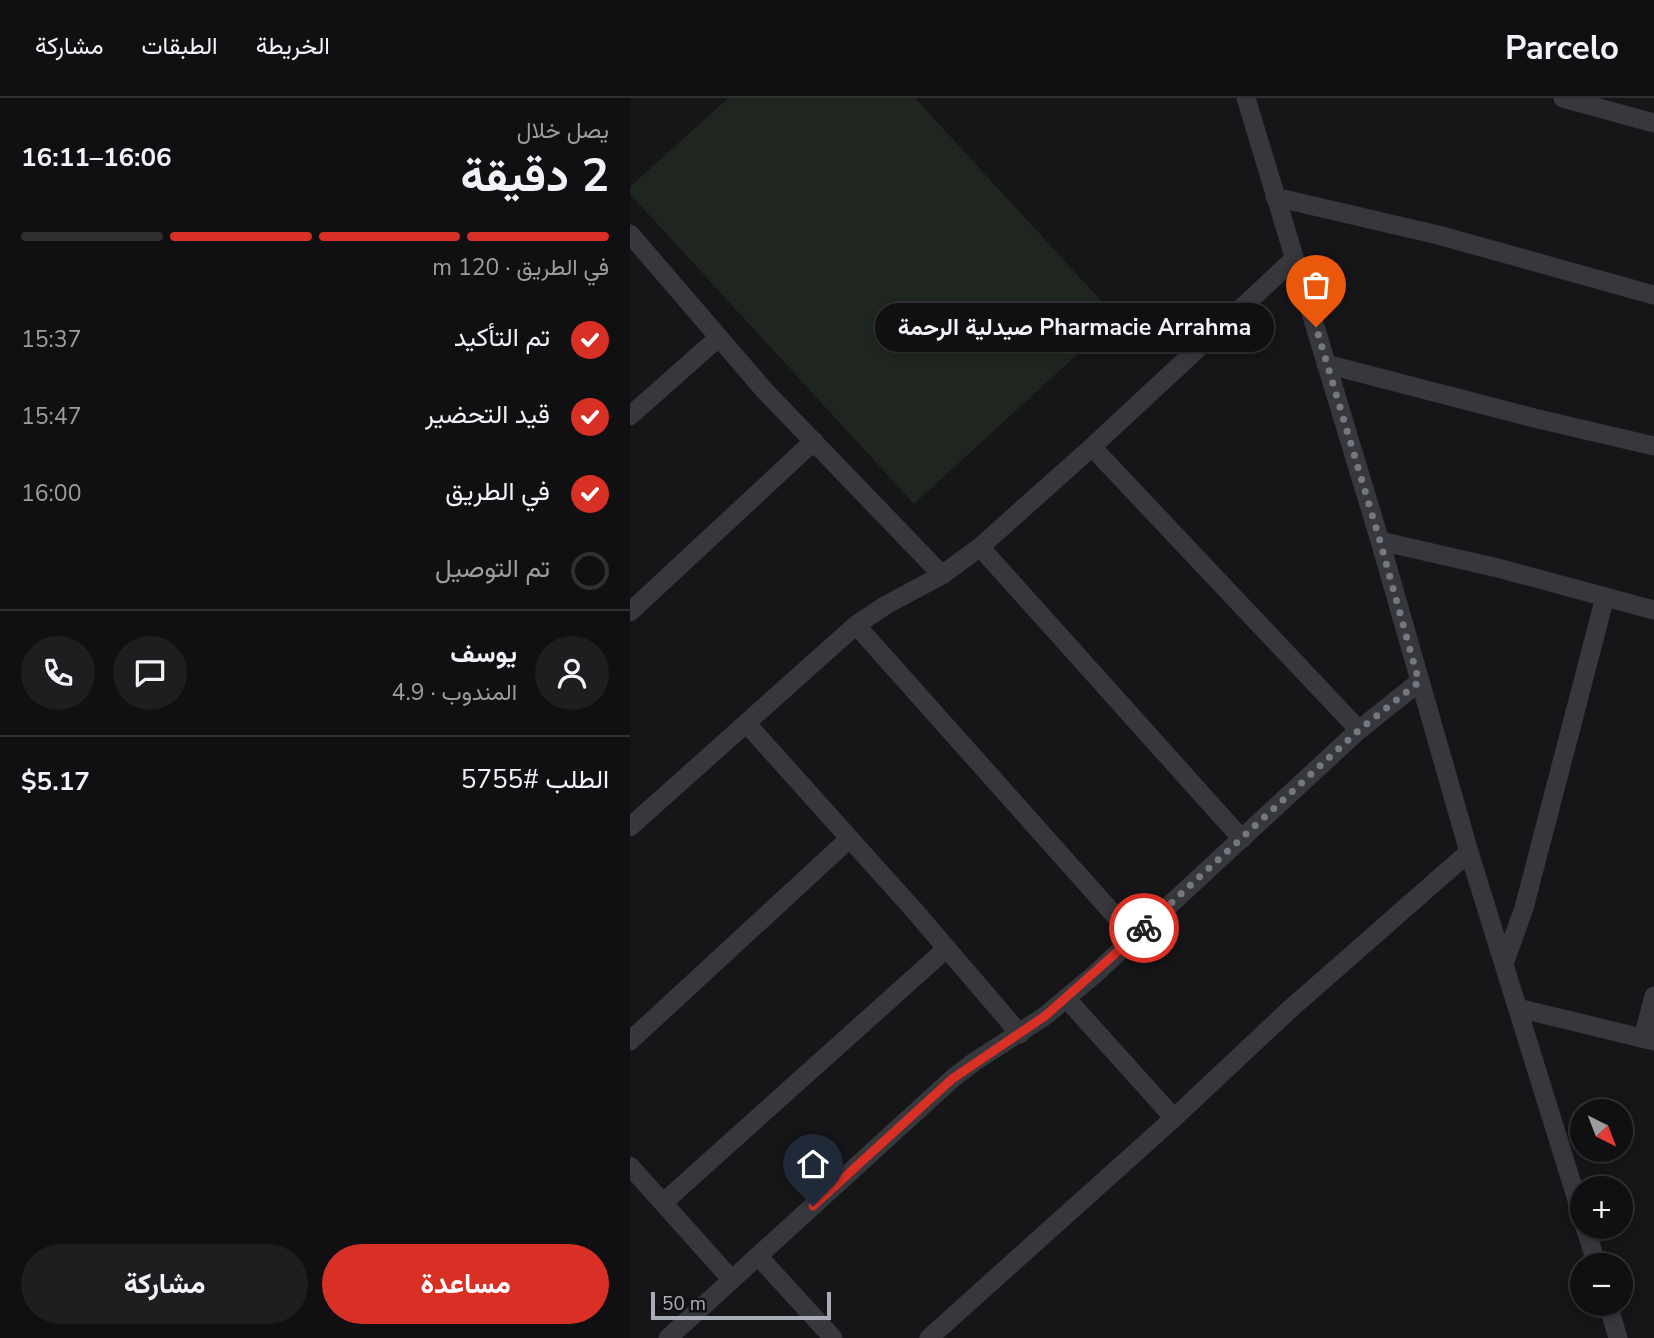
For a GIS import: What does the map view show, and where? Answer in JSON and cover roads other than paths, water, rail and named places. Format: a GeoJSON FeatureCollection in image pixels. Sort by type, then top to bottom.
{"type":"FeatureCollection","features":[{"type":"Feature","properties":{"kind":"street"},"geometry":{"type":"LineString","coordinates":[[1246,98],[1380,541],[1469,852],[1570,1177]]}},
{"type":"Feature","properties":{"kind":"street"},"geometry":{"type":"LineString","coordinates":[[1563,98],[1654,123]]}},
{"type":"Feature","properties":{"kind":"street"},"geometry":{"type":"LineString","coordinates":[[1275,197],[1450,238],[1654,295]]}},
{"type":"Feature","properties":{"kind":"street"},"geometry":{"type":"LineString","coordinates":[[630,234],[765,391],[943,575]]}},
{"type":"Feature","properties":{"kind":"street"},"geometry":{"type":"LineString","coordinates":[[630,827],[856,625],[886,605],[943,575],[979,547],[1092,447],[1294,259]]}},
{"type":"Feature","properties":{"kind":"street"},"geometry":{"type":"LineString","coordinates":[[630,416],[718,338]]}},
{"type":"Feature","properties":{"kind":"street"},"geometry":{"type":"LineString","coordinates":[[1326,364],[1654,446]]}},
{"type":"Feature","properties":{"kind":"street"},"geometry":{"type":"LineString","coordinates":[[630,612],[814,441]]}},
{"type":"Feature","properties":{"kind":"street"},"geometry":{"type":"LineString","coordinates":[[1092,447],[1359,730]]}},
{"type":"Feature","properties":{"kind":"street"},"geometry":{"type":"LineString","coordinates":[[1380,541],[1498,568],[1654,610]]}},
{"type":"Feature","properties":{"kind":"street"},"geometry":{"type":"LineString","coordinates":[[979,547],[1242,839]]}},
{"type":"Feature","properties":{"kind":"street"},"geometry":{"type":"LineString","coordinates":[[1504,964],[1524,908],[1605,597]]}},
{"type":"Feature","properties":{"kind":"street"},"geometry":{"type":"LineString","coordinates":[[856,625],[1134,937]]}},
{"type":"Feature","properties":{"kind":"street"},"geometry":{"type":"LineString","coordinates":[[668,1338],[952,1079],[1020,1034],[1066,998],[1359,730],[1419,682]]}},
{"type":"Feature","properties":{"kind":"street"},"geometry":{"type":"LineString","coordinates":[[747,724],[1020,1034]]}},
{"type":"Feature","properties":{"kind":"street"},"geometry":{"type":"LineString","coordinates":[[630,1041],[849,839]]}},
{"type":"Feature","properties":{"kind":"street"},"geometry":{"type":"LineString","coordinates":[[939,1335],[1287,1011],[1469,852]]}},
{"type":"Feature","properties":{"kind":"street"},"geometry":{"type":"LineString","coordinates":[[664,1202],[947,948]]}},
{"type":"Feature","properties":{"kind":"street"},"geometry":{"type":"LineString","coordinates":[[1518,1008],[1649,1040],[1654,996]]}},
{"type":"Feature","properties":{"kind":"street"},"geometry":{"type":"LineString","coordinates":[[1066,998],[1174,1118]]}},
{"type":"Feature","properties":{"kind":"street"},"geometry":{"type":"LineString","coordinates":[[630,1166],[731,1279]]}},
{"type":"Feature","properties":{"kind":"street"},"geometry":{"type":"LineString","coordinates":[[758,1255],[833,1338]]}},
{"type":"Feature","properties":{"kind":"street"},"geometry":{"type":"LineString","coordinates":[[1612,1316],[1618,1338]]}},
{"type":"Feature","properties":{"kind":"place","name":"Pharmacie Arrahma صيدلية الرحمة"},"geometry":{"type":"Point","coordinates":[1316,327]}}]}
